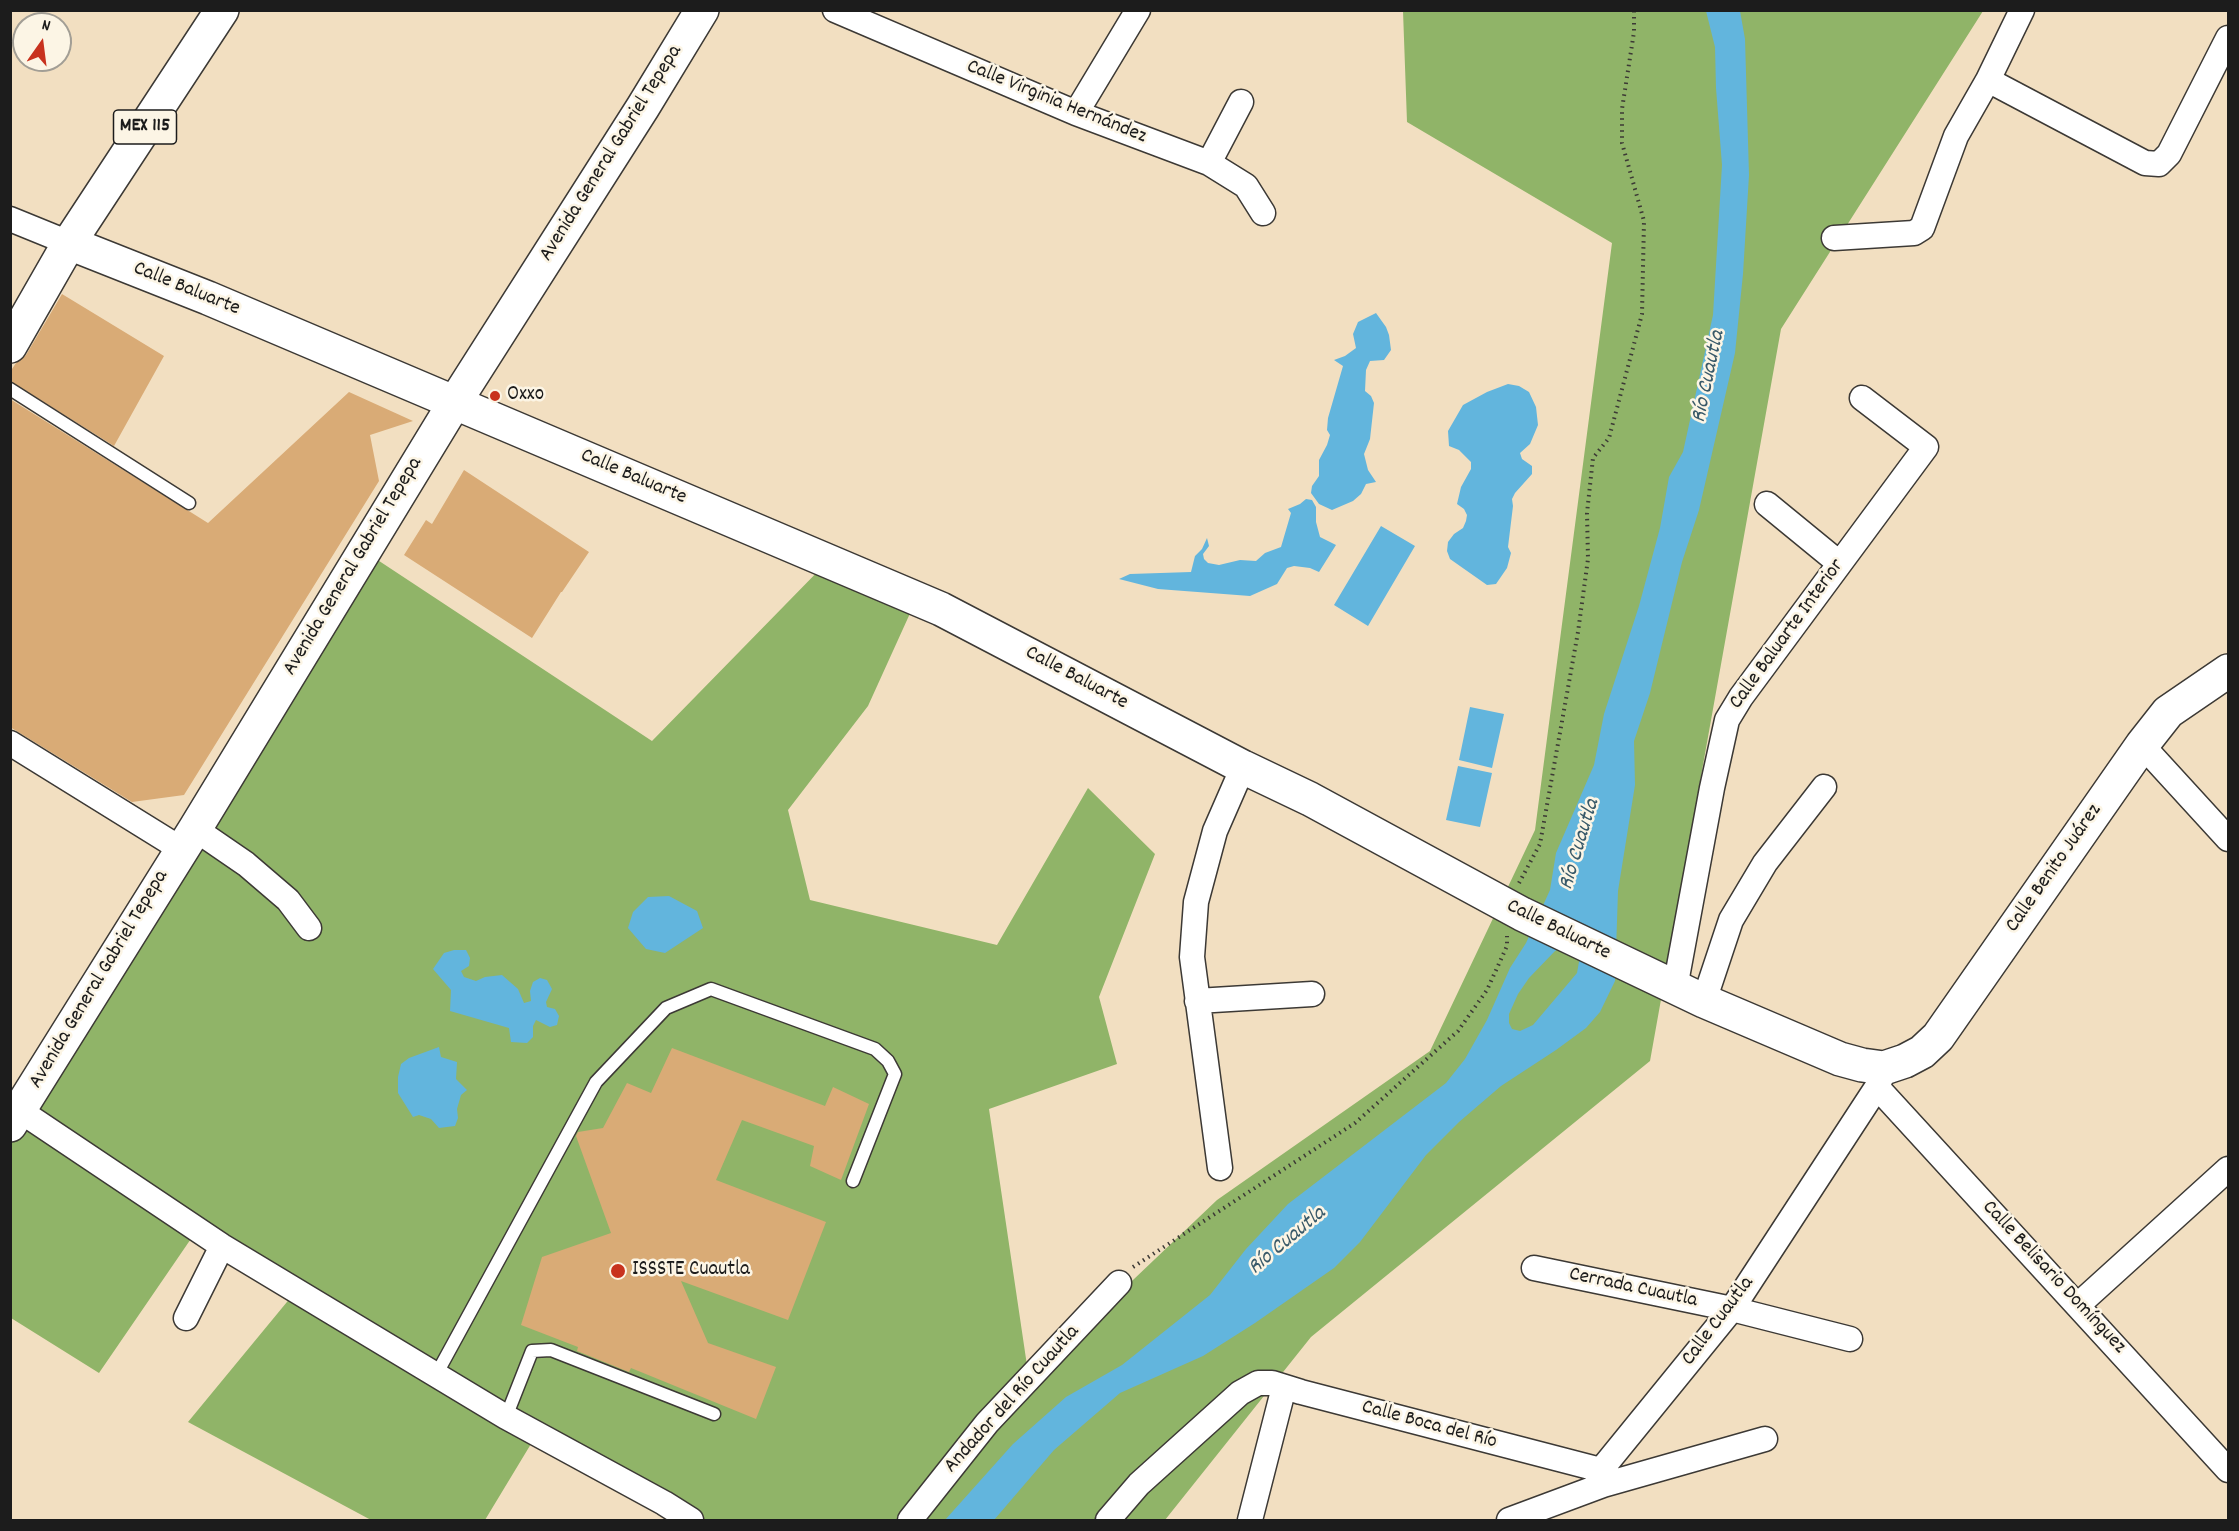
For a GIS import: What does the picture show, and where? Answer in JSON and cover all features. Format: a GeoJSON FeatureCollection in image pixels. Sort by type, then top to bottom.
{"type":"FeatureCollection","features":[{"type":"Feature","properties":{"kind":"street","name":"MEX 115"},"geometry":{"type":"LineString","coordinates":[[10,346],[69,243],[222,10]]}},
{"type":"Feature","properties":{"kind":"street","name":"Avenida General Gabriel Tepepa"},"geometry":{"type":"LineString","coordinates":[[14,1113],[188,839],[455,402],[702,10]]}},
{"type":"Feature","properties":{"kind":"street","name":"Calle Virginia Hernández"},"geometry":{"type":"LineString","coordinates":[[835,10],[1076,113],[1209,163],[1246,186],[1263,213]]}},
{"type":"Feature","properties":{"kind":"street"},"geometry":{"type":"LineString","coordinates":[[1076,113],[1138,10]]}},
{"type":"Feature","properties":{"kind":"street"},"geometry":{"type":"LineString","coordinates":[[1834,238],[1914,233],[1922,228],[1956,136],[1988,80],[2022,10]]}},
{"type":"Feature","properties":{"kind":"street"},"geometry":{"type":"LineString","coordinates":[[1988,80],[2145,163],[2159,164],[2169,154],[2229,38]]}},
{"type":"Feature","properties":{"kind":"street"},"geometry":{"type":"LineString","coordinates":[[1209,163],[1241,102]]}},
{"type":"Feature","properties":{"kind":"street","name":"Calle Baluarte"},"geometry":{"type":"LineString","coordinates":[[10,219],[208,298],[941,609],[1243,767],[1310,799],[1514,910],[1704,1001],[1840,1059],[1862,1065],[1881,1078]]}},
{"type":"Feature","properties":{"kind":"street","name":"Calle Baluarte Interior"},"geometry":{"type":"LineString","coordinates":[[1675,988],[1727,720],[1741,697],[1926,447],[1862,398]]}},
{"type":"Feature","properties":{"kind":"street"},"geometry":{"type":"LineString","coordinates":[[1767,504],[1839,563]]}},
{"type":"Feature","properties":{"kind":"street","name":"Calle Benito Juárez"},"geometry":{"type":"LineString","coordinates":[[1881,1078],[1922,1052],[1938,1037],[2142,745],[2168,712],[2229,671]]}},
{"type":"Feature","properties":{"kind":"street"},"geometry":{"type":"LineString","coordinates":[[10,743],[188,839],[246,864],[288,900],[309,927]]}},
{"type":"Feature","properties":{"kind":"street"},"geometry":{"type":"LineString","coordinates":[[2142,745],[2229,839]]}},
{"type":"Feature","properties":{"kind":"street"},"geometry":{"type":"LineString","coordinates":[[1220,1168],[1192,957],[1196,902],[1215,831],[1243,767]]}},
{"type":"Feature","properties":{"kind":"street"},"geometry":{"type":"LineString","coordinates":[[1704,1001],[1731,920],[1765,863],[1824,787]]}},
{"type":"Feature","properties":{"kind":"street"},"geometry":{"type":"LineString","coordinates":[[1197,1001],[1312,994]]}},
{"type":"Feature","properties":{"kind":"street","name":"Calle Belisario Domínguez"},"geometry":{"type":"LineString","coordinates":[[1881,1078],[2078,1305],[2229,1470]]}},
{"type":"Feature","properties":{"kind":"street","name":"Calle Cuautla"},"geometry":{"type":"LineString","coordinates":[[1509,1521],[1602,1478],[1732,1310],[1881,1078]]}},
{"type":"Feature","properties":{"kind":"street"},"geometry":{"type":"LineString","coordinates":[[14,1113],[222,1246],[436,1375],[506,1417],[664,1503],[691,1521]]}},
{"type":"Feature","properties":{"kind":"street"},"geometry":{"type":"LineString","coordinates":[[2078,1305],[2229,1169]]}},
{"type":"Feature","properties":{"kind":"street"},"geometry":{"type":"LineString","coordinates":[[186,1318],[222,1246]]}},
{"type":"Feature","properties":{"kind":"street","name":"Cerrada Cuautla"},"geometry":{"type":"LineString","coordinates":[[1534,1268],[1732,1310],[1850,1339]]}},
{"type":"Feature","properties":{"kind":"street","name":"Andador del Río Cuautla"},"geometry":{"type":"LineString","coordinates":[[910,1521],[987,1423],[1119,1283]]}},
{"type":"Feature","properties":{"kind":"street","name":"Calle Boca del Río"},"geometry":{"type":"LineString","coordinates":[[1108,1521],[1148,1476],[1240,1393],[1258,1383],[1272,1383],[1602,1478]]}},
{"type":"Feature","properties":{"kind":"street"},"geometry":{"type":"LineString","coordinates":[[1250,1521],[1284,1387]]}},
{"type":"Feature","properties":{"kind":"street"},"geometry":{"type":"LineString","coordinates":[[1602,1478],[1766,1439]]}},
{"type":"Feature","properties":{"kind":"lane"},"geometry":{"type":"LineString","coordinates":[[10,388],[189,503]]}},
{"type":"Feature","properties":{"kind":"lane"},"geometry":{"type":"LineString","coordinates":[[436,1375],[596,1082],[666,1008],[711,989],[875,1049],[888,1061],[895,1074],[853,1181]]}},
{"type":"Feature","properties":{"kind":"lane"},"geometry":{"type":"LineString","coordinates":[[506,1417],[532,1352],[551,1350],[714,1414]]}},
{"type":"Feature","properties":{"kind":"path"},"geometry":{"type":"LineString","coordinates":[[1119,1283],[1132,1268],[1356,1123],[1458,1031],[1487,990],[1507,946],[1514,910],[1540,844],[1578,632],[1588,559],[1587,513],[1593,458],[1609,438],[1641,314],[1644,221],[1622,142],[1622,109],[1634,32],[1634,10]]}},
{"type":"Feature","properties":{"kind":"green space"},"geometry":{"type":"Polygon","coordinates":[[[1403,11],[1983,11],[1781,329],[1650,1061],[1311,1337],[1165,1520],[683,1520],[537,1434],[485,1520],[371,1520],[188,1422],[296,1291],[197,1230],[99,1373],[11,1318],[10,1114],[364,551],[652,741],[828,561],[917,598],[868,706],[788,810],[810,900],[997,945],[1088,788],[1155,854],[1099,997],[1117,1064],[989,1109],[1029,1379],[1217,1200],[1430,1051],[1535,830],[1612,243],[1407,122],[1403,11]]]}},
{"type":"Feature","properties":{"kind":"water","name":"Río Cuautla"},"geometry":{"type":"Polygon","coordinates":[[[1706,11],[1740,11],[1745,39],[1749,175],[1735,353],[1699,510],[1682,562],[1650,693],[1634,741],[1635,785],[1618,891],[1615,981],[1600,1012],[1586,1028],[1501,1086],[1459,1122],[1426,1155],[1360,1242],[1334,1268],[1203,1356],[1120,1393],[1054,1450],[994,1520],[945,1520],[1013,1444],[1066,1397],[1122,1365],[1210,1295],[1246,1249],[1288,1204],[1446,1083],[1465,1059],[1487,1020],[1510,968],[1526,943],[1550,890],[1556,853],[1594,765],[1604,714],[1639,606],[1660,528],[1669,477],[1683,452],[1713,315],[1722,165],[1715,47],[1706,11]],[[1566,945],[1555,951],[1529,978],[1518,994],[1509,1014],[1512,1029],[1520,1031],[1533,1025],[1577,973],[1580,956],[1566,945]]]}},
{"type":"Feature","properties":{"kind":"water"},"geometry":{"type":"Polygon","coordinates":[[[1376,313],[1386,327],[1391,350],[1384,360],[1370,361],[1366,370],[1365,391],[1374,403],[1370,439],[1364,454],[1368,470],[1376,482],[1366,484],[1361,494],[1353,501],[1332,510],[1319,504],[1311,493],[1312,486],[1319,476],[1319,460],[1330,435],[1327,430],[1328,418],[1343,366],[1334,360],[1356,348],[1353,334],[1358,322],[1376,313]]]}},
{"type":"Feature","properties":{"kind":"water"},"geometry":{"type":"Polygon","coordinates":[[[1508,384],[1519,386],[1529,392],[1536,407],[1538,425],[1530,444],[1520,453],[1522,459],[1532,466],[1532,474],[1512,499],[1508,547],[1511,553],[1507,568],[1496,584],[1487,585],[1450,559],[1447,551],[1448,542],[1463,528],[1466,521],[1467,515],[1464,509],[1457,504],[1461,487],[1471,469],[1471,462],[1459,450],[1449,446],[1448,431],[1463,405],[1508,384]]]}},
{"type":"Feature","properties":{"kind":"water"},"geometry":{"type":"Polygon","coordinates":[[[1306,499],[1312,500],[1316,507],[1316,522],[1320,537],[1336,545],[1319,572],[1294,566],[1287,568],[1277,584],[1250,596],[1158,589],[1119,579],[1130,574],[1191,572],[1195,556],[1202,549],[1207,538],[1209,546],[1203,554],[1208,563],[1219,565],[1240,560],[1256,561],[1265,553],[1281,547],[1291,513],[1288,509],[1306,499]]]}},
{"type":"Feature","properties":{"kind":"water"},"geometry":{"type":"Polygon","coordinates":[[[1381,526],[1415,546],[1368,626],[1334,605],[1381,526]]]}},
{"type":"Feature","properties":{"kind":"water"},"geometry":{"type":"Polygon","coordinates":[[[1470,707],[1504,714],[1492,768],[1459,760],[1470,707]]]}},
{"type":"Feature","properties":{"kind":"water"},"geometry":{"type":"Polygon","coordinates":[[[1458,766],[1492,773],[1480,827],[1446,820],[1458,766]]]}},
{"type":"Feature","properties":{"kind":"water"},"geometry":{"type":"Polygon","coordinates":[[[669,896],[697,911],[703,928],[665,953],[646,949],[628,928],[633,912],[648,897],[669,896]]]}},
{"type":"Feature","properties":{"kind":"water"},"geometry":{"type":"Polygon","coordinates":[[[466,950],[470,958],[469,966],[461,971],[464,977],[476,981],[485,977],[502,975],[518,989],[524,1003],[531,1001],[530,991],[533,982],[540,978],[547,980],[552,989],[546,1002],[547,1007],[555,1009],[559,1016],[557,1025],[550,1027],[536,1020],[533,1026],[533,1037],[527,1043],[511,1042],[509,1028],[450,1011],[451,990],[433,969],[444,953],[466,950]]]}},
{"type":"Feature","properties":{"kind":"water"},"geometry":{"type":"Polygon","coordinates":[[[439,1047],[441,1057],[457,1062],[456,1079],[467,1090],[461,1095],[455,1126],[439,1128],[431,1119],[419,1115],[413,1117],[398,1093],[398,1077],[401,1064],[409,1058],[439,1047]]]}},
{"type":"Feature","properties":{"kind":"building"},"geometry":{"type":"Polygon","coordinates":[[[62,294],[164,356],[114,446],[10,381],[10,372],[26,355],[62,294]]]}},
{"type":"Feature","properties":{"kind":"building"},"geometry":{"type":"Polygon","coordinates":[[[349,392],[413,421],[370,435],[379,481],[184,795],[132,802],[10,727],[10,399],[208,523],[349,392]]]}},
{"type":"Feature","properties":{"kind":"building"},"geometry":{"type":"Polygon","coordinates":[[[464,470],[589,552],[532,638],[404,555],[426,520],[432,524],[464,470]]]}},
{"type":"Feature","properties":{"kind":"building"},"geometry":{"type":"Polygon","coordinates":[[[672,1048],[825,1106],[833,1087],[869,1104],[841,1180],[810,1166],[814,1146],[742,1120],[716,1180],[826,1222],[788,1320],[681,1281],[708,1343],[776,1367],[756,1419],[631,1368],[629,1372],[577,1351],[578,1347],[521,1325],[542,1257],[611,1233],[576,1136],[578,1132],[603,1128],[627,1083],[651,1093],[672,1048]]]}},
{"type":"Feature","properties":{"kind":"place","name":"Oxxo"},"geometry":{"type":"Point","coordinates":[495,396]}},
{"type":"Feature","properties":{"kind":"place","name":"ISSSTE Cuautla"},"geometry":{"type":"Point","coordinates":[618,1271]}}]}
